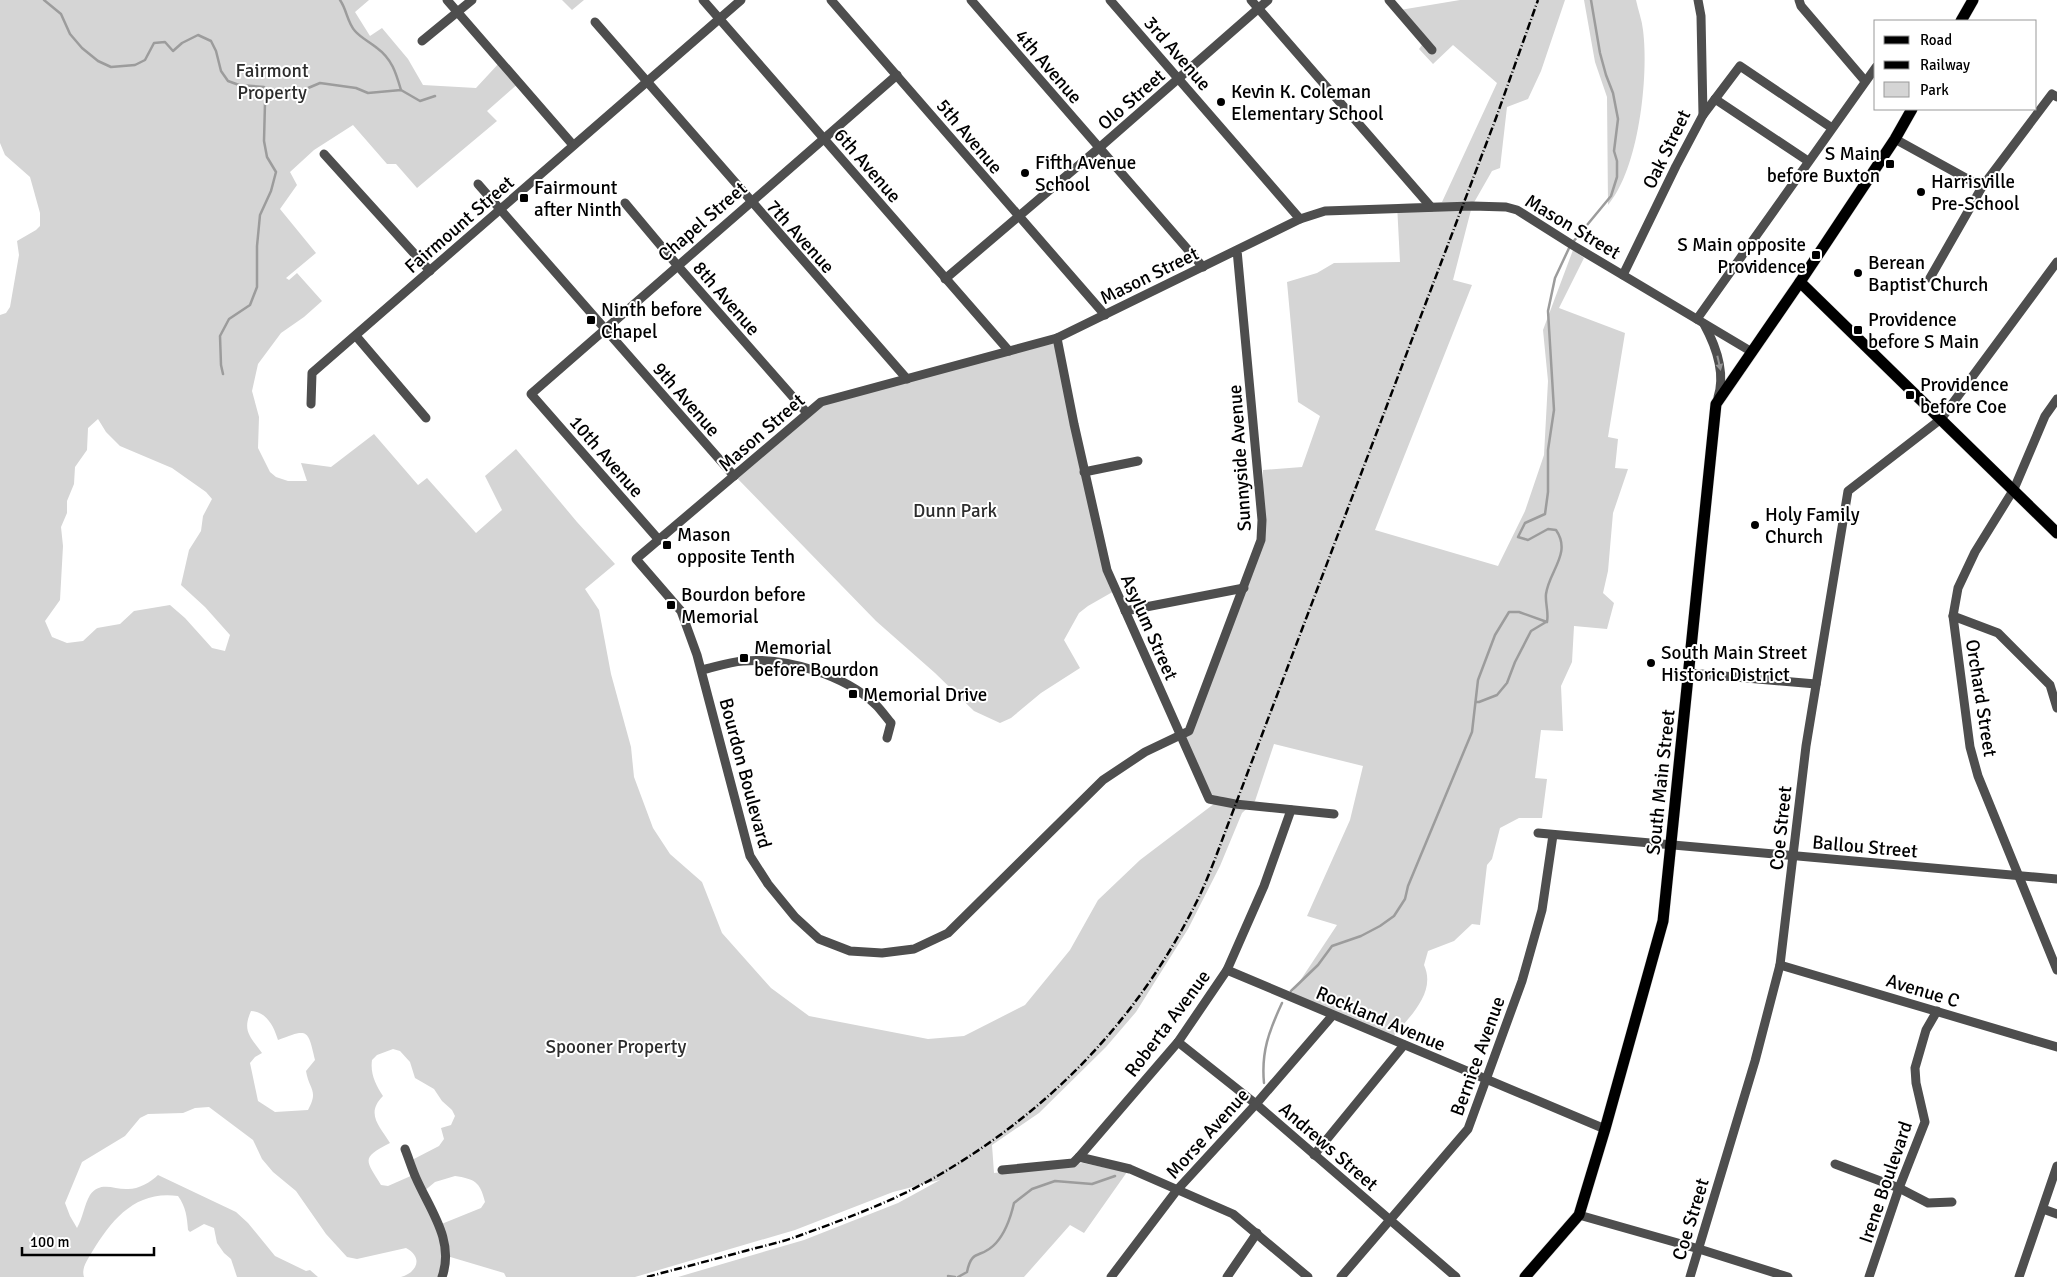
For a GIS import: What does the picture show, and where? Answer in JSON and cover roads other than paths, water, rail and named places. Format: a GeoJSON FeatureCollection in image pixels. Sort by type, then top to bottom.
{"type":"FeatureCollection","features":[{"type":"Feature","properties":{"kind":"main road"},"geometry":{"type":"LineString","coordinates":[[1962,20],[1973,0]]}},
{"type":"Feature","properties":{"kind":"main road","name":"South Main Street"},"geometry":{"type":"LineString","coordinates":[[1525,1277],[1578,1215],[1605,1129],[1663,920],[1716,404],[1800,282],[1895,139],[1911,110]]}},
{"type":"Feature","properties":{"kind":"main road"},"geometry":{"type":"LineString","coordinates":[[1800,282],[2057,532]]}},
{"type":"Feature","properties":{"kind":"street"},"geometry":{"type":"LineString","coordinates":[[447,0],[573,145]]}},
{"type":"Feature","properties":{"kind":"street"},"geometry":{"type":"LineString","coordinates":[[422,41],[472,0]]}},
{"type":"Feature","properties":{"kind":"street","name":"6th Avenue"},"geometry":{"type":"LineString","coordinates":[[703,0],[1009,351]]}},
{"type":"Feature","properties":{"kind":"street","name":"Fairmount Street"},"geometry":{"type":"LineString","coordinates":[[311,404],[312,373],[740,0]]}},
{"type":"Feature","properties":{"kind":"street","name":"5th Avenue"},"geometry":{"type":"LineString","coordinates":[[831,0],[1105,315]]}},
{"type":"Feature","properties":{"kind":"street","name":"4th Avenue"},"geometry":{"type":"LineString","coordinates":[[971,0],[1202,267]]}},
{"type":"Feature","properties":{"kind":"street","name":"3rd Avenue"},"geometry":{"type":"LineString","coordinates":[[1110,0],[1300,219]]}},
{"type":"Feature","properties":{"kind":"street"},"geometry":{"type":"LineString","coordinates":[[1251,0],[1431,207]]}},
{"type":"Feature","properties":{"kind":"street","name":"Olo Street"},"geometry":{"type":"LineString","coordinates":[[945,279],[1099,148],[1268,0]]}},
{"type":"Feature","properties":{"kind":"street"},"geometry":{"type":"LineString","coordinates":[[1389,0],[1432,50]]}},
{"type":"Feature","properties":{"kind":"street","name":"Oak Street"},"geometry":{"type":"LineString","coordinates":[[1623,274],[1703,115],[1698,0]]}},
{"type":"Feature","properties":{"kind":"street"},"geometry":{"type":"LineString","coordinates":[[1799,0],[1800,6],[1865,81]]}},
{"type":"Feature","properties":{"kind":"street","name":"7th Avenue"},"geometry":{"type":"LineString","coordinates":[[595,22],[906,379]]}},
{"type":"Feature","properties":{"kind":"street"},"geometry":{"type":"LineString","coordinates":[[1703,115],[1740,66],[1832,128]]}},
{"type":"Feature","properties":{"kind":"street"},"geometry":{"type":"LineString","coordinates":[[1716,404],[1722,386],[1721,372],[1715,349],[1700,321],[1808,161],[1874,70]]}},
{"type":"Feature","properties":{"kind":"street","name":"Chapel Street"},"geometry":{"type":"LineString","coordinates":[[531,394],[676,265],[897,75]]}},
{"type":"Feature","properties":{"kind":"street"},"geometry":{"type":"LineString","coordinates":[[1930,278],[1982,187],[2052,94],[2057,97]]}},
{"type":"Feature","properties":{"kind":"street"},"geometry":{"type":"LineString","coordinates":[[1715,99],[1808,161]]}},
{"type":"Feature","properties":{"kind":"street"},"geometry":{"type":"LineString","coordinates":[[1895,139],[1982,187]]}},
{"type":"Feature","properties":{"kind":"street"},"geometry":{"type":"LineString","coordinates":[[324,154],[430,270]]}},
{"type":"Feature","properties":{"kind":"street","name":"9th Avenue"},"geometry":{"type":"LineString","coordinates":[[478,184],[734,476]]}},
{"type":"Feature","properties":{"kind":"street","name":"8th Avenue"},"geometry":{"type":"LineString","coordinates":[[625,203],[676,265],[807,412]]}},
{"type":"Feature","properties":{"kind":"street","name":"Mason Street"},"geometry":{"type":"LineString","coordinates":[[636,559],[821,402],[1057,338],[1300,219],[1325,211],[1431,207],[1506,207],[1517,210],[1570,244],[1752,352]]}},
{"type":"Feature","properties":{"kind":"street","name":"Sunnyside Avenue"},"geometry":{"type":"LineString","coordinates":[[1180,735],[1189,731],[1261,540],[1262,520],[1238,250]]}},
{"type":"Feature","properties":{"kind":"street","name":"Coe Street"},"geometry":{"type":"LineString","coordinates":[[1690,1277],[1755,1061],[1780,965],[1794,857],[1799,798],[1848,491],[1942,419],[2057,262]]}},
{"type":"Feature","properties":{"kind":"street"},"geometry":{"type":"LineString","coordinates":[[356,336],[426,418]]}},
{"type":"Feature","properties":{"kind":"street","name":"Asylum Street"},"geometry":{"type":"LineString","coordinates":[[1057,338],[1084,472],[1107,570],[1209,799],[1334,814]]}},
{"type":"Feature","properties":{"kind":"street","name":"10th Avenue"},"geometry":{"type":"LineString","coordinates":[[531,394],[659,540]]}},
{"type":"Feature","properties":{"kind":"street","name":"Orchard Street"},"geometry":{"type":"LineString","coordinates":[[2057,399],[2045,416],[2014,489],[1972,559],[1958,588],[1953,616],[1970,747],[1978,776],[2057,970]]}},
{"type":"Feature","properties":{"kind":"street"},"geometry":{"type":"LineString","coordinates":[[1084,472],[1138,461]]}},
{"type":"Feature","properties":{"kind":"street","name":"Bourdon Boulevard"},"geometry":{"type":"LineString","coordinates":[[636,559],[681,611],[702,670],[750,856],[768,884],[795,917],[819,938],[850,951],[882,953],[914,949],[948,933],[1103,780],[1145,752],[1180,735]]}},
{"type":"Feature","properties":{"kind":"street"},"geometry":{"type":"LineString","coordinates":[[1125,611],[1244,588]]}},
{"type":"Feature","properties":{"kind":"street"},"geometry":{"type":"LineString","coordinates":[[1953,616],[1998,633],[2050,686],[2057,708]]}},
{"type":"Feature","properties":{"kind":"street"},"geometry":{"type":"LineString","coordinates":[[702,670],[743,661],[780,662],[816,670],[847,684],[875,704],[891,723],[887,738]]}},
{"type":"Feature","properties":{"kind":"street"},"geometry":{"type":"LineString","coordinates":[[1689,673],[1816,684]]}},
{"type":"Feature","properties":{"kind":"street","name":"Roberta Avenue"},"geometry":{"type":"LineString","coordinates":[[1079,1157],[1178,1042],[1227,970],[1264,886],[1291,810]]}},
{"type":"Feature","properties":{"kind":"street","name":"Ballou Street"},"geometry":{"type":"LineString","coordinates":[[1538,833],[2057,879]]}},
{"type":"Feature","properties":{"kind":"street","name":"Bernice Avenue"},"geometry":{"type":"LineString","coordinates":[[1341,1277],[1468,1129],[1522,981],[1542,910],[1553,835]]}},
{"type":"Feature","properties":{"kind":"street","name":"Avenue C"},"geometry":{"type":"LineString","coordinates":[[1780,965],[2057,1047]]}},
{"type":"Feature","properties":{"kind":"street","name":"Rockland Avenue"},"geometry":{"type":"LineString","coordinates":[[1227,970],[1332,1016],[1605,1129]]}},
{"type":"Feature","properties":{"kind":"street","name":"Irene Boulevard"},"geometry":{"type":"LineString","coordinates":[[1869,1277],[1899,1188],[1925,1122],[1916,1083],[1915,1068],[1926,1030],[1937,1011]]}},
{"type":"Feature","properties":{"kind":"street","name":"Morse Avenue"},"geometry":{"type":"LineString","coordinates":[[1111,1277],[1177,1190],[1256,1104],[1332,1016]]}},
{"type":"Feature","properties":{"kind":"street","name":"Andrews Street"},"geometry":{"type":"LineString","coordinates":[[1178,1042],[1256,1104],[1456,1277]]}},
{"type":"Feature","properties":{"kind":"street"},"geometry":{"type":"LineString","coordinates":[[1314,1155],[1404,1045]]}},
{"type":"Feature","properties":{"kind":"street"},"geometry":{"type":"LineString","coordinates":[[405,1149],[416,1179],[443,1235],[446,1265],[442,1277]]}},
{"type":"Feature","properties":{"kind":"street"},"geometry":{"type":"LineString","coordinates":[[1002,1170],[1073,1162],[1079,1157],[1130,1169],[1233,1214],[1308,1277]]}},
{"type":"Feature","properties":{"kind":"street"},"geometry":{"type":"LineString","coordinates":[[1835,1164],[1899,1188],[1928,1203],[1952,1202]]}},
{"type":"Feature","properties":{"kind":"street"},"geometry":{"type":"LineString","coordinates":[[2019,1277],[2057,1166]]}},
{"type":"Feature","properties":{"kind":"street"},"geometry":{"type":"LineString","coordinates":[[2043,1209],[2057,1214]]}},
{"type":"Feature","properties":{"kind":"street"},"geometry":{"type":"LineString","coordinates":[[1578,1215],[1699,1249],[1788,1277]]}},
{"type":"Feature","properties":{"kind":"street"},"geometry":{"type":"LineString","coordinates":[[1227,1277],[1257,1234]]}},
{"type":"Feature","properties":{"kind":"waterway"},"geometry":{"type":"LineString","coordinates":[[44,0],[61,14],[70,34],[82,48],[98,61],[111,67],[135,65],[145,60],[154,43],[165,42],[173,51],[182,43],[198,35],[211,41],[216,51],[221,71],[228,81],[239,85],[264,87],[270,94]]}},
{"type":"Feature","properties":{"kind":"waterway"},"geometry":{"type":"LineString","coordinates":[[340,0],[355,31],[382,52],[390,62],[401,90]]}},
{"type":"Feature","properties":{"kind":"waterway"},"geometry":{"type":"LineString","coordinates":[[1573,242],[1611,196],[1617,177],[1617,161],[1614,151],[1618,119],[1613,93],[1600,53],[1591,0]]}},
{"type":"Feature","properties":{"kind":"waterway"},"geometry":{"type":"LineString","coordinates":[[223,374],[220,336],[229,319],[250,305],[257,287],[257,246],[260,215],[271,191],[276,172],[267,157],[264,141],[265,103],[270,94],[284,89],[301,91],[320,83],[356,88],[368,93],[401,90],[420,101],[435,96]]}},
{"type":"Feature","properties":{"kind":"waterway"},"geometry":{"type":"LineString","coordinates":[[1291,991],[1318,965],[1332,946],[1361,936],[1394,916],[1405,899],[1408,886],[1472,732],[1478,680],[1495,635],[1509,612],[1519,612],[1547,622],[1546,594],[1561,554],[1560,538],[1556,530],[1548,529],[1528,540],[1518,537],[1525,523],[1545,514],[1548,492],[1548,450],[1554,410],[1548,311],[1555,278],[1570,246]]}},
{"type":"Feature","properties":{"kind":"waterway"},"geometry":{"type":"LineString","coordinates":[[1476,702],[1497,695],[1507,683],[1515,662],[1531,631],[1546,622]]}},
{"type":"Feature","properties":{"kind":"waterway"},"geometry":{"type":"LineString","coordinates":[[1264,1083],[1263,1072],[1267,1042],[1282,1003]]}},
{"type":"Feature","properties":{"kind":"waterway"},"geometry":{"type":"LineString","coordinates":[[958,1277],[967,1272],[974,1256],[986,1251],[996,1243],[1007,1224],[1014,1203],[1032,1189],[1055,1181],[1092,1184],[1115,1176]]}},
{"type":"Feature","properties":{"kind":"waterway"},"geometry":{"type":"LineString","coordinates":[[948,1276],[955,1277]]}},
{"type":"Feature","properties":{"kind":"railway"},"geometry":{"type":"LineString","coordinates":[[647,1277],[794,1237],[871,1208],[906,1193],[939,1175],[1019,1121],[1055,1090],[1120,1021],[1149,983],[1175,942],[1198,899],[1213,863],[1496,118],[1538,0]]}},
{"type":"Feature","properties":{"kind":"place","name":"Kevin K. Coleman Elementary School"},"geometry":{"type":"Point","coordinates":[1221,102]}},
{"type":"Feature","properties":{"kind":"place","name":"S Main before Buxton"},"geometry":{"type":"Point","coordinates":[1890,164]}},
{"type":"Feature","properties":{"kind":"place","name":"Fifth Avenue School"},"geometry":{"type":"Point","coordinates":[1025,173]}},
{"type":"Feature","properties":{"kind":"place","name":"Harrisville Pre-School"},"geometry":{"type":"Point","coordinates":[1921,192]}},
{"type":"Feature","properties":{"kind":"place","name":"Fairmount after Ninth"},"geometry":{"type":"Point","coordinates":[524,198]}},
{"type":"Feature","properties":{"kind":"place","name":"S Main opposite Providence"},"geometry":{"type":"Point","coordinates":[1816,255]}},
{"type":"Feature","properties":{"kind":"place","name":"Berean Baptist Church"},"geometry":{"type":"Point","coordinates":[1858,273]}},
{"type":"Feature","properties":{"kind":"place","name":"Ninth before Chapel"},"geometry":{"type":"Point","coordinates":[591,320]}},
{"type":"Feature","properties":{"kind":"place","name":"Providence before S Main"},"geometry":{"type":"Point","coordinates":[1858,330]}},
{"type":"Feature","properties":{"kind":"place","name":"Providence before Coe"},"geometry":{"type":"Point","coordinates":[1910,395]}},
{"type":"Feature","properties":{"kind":"place","name":"Holy Family Church"},"geometry":{"type":"Point","coordinates":[1755,525]}},
{"type":"Feature","properties":{"kind":"place","name":"Mason opposite Tenth"},"geometry":{"type":"Point","coordinates":[667,545]}},
{"type":"Feature","properties":{"kind":"place","name":"Bourdon before Memorial"},"geometry":{"type":"Point","coordinates":[671,605]}},
{"type":"Feature","properties":{"kind":"place","name":"Memorial before Bourdon"},"geometry":{"type":"Point","coordinates":[744,658]}},
{"type":"Feature","properties":{"kind":"place","name":"South Main Street Historic District"},"geometry":{"type":"Point","coordinates":[1651,663]}},
{"type":"Feature","properties":{"kind":"place","name":"Memorial Drive"},"geometry":{"type":"Point","coordinates":[853,694]}},
{"type":"Feature","properties":{"kind":"park label","name":"Fairmont Property"},"geometry":{"type":"Point","coordinates":[272,81]}},
{"type":"Feature","properties":{"kind":"park label","name":"Dunn Park"},"geometry":{"type":"Point","coordinates":[955,510]}},
{"type":"Feature","properties":{"kind":"park label","name":"Spooner Property"},"geometry":{"type":"Point","coordinates":[616,1046]}}]}
